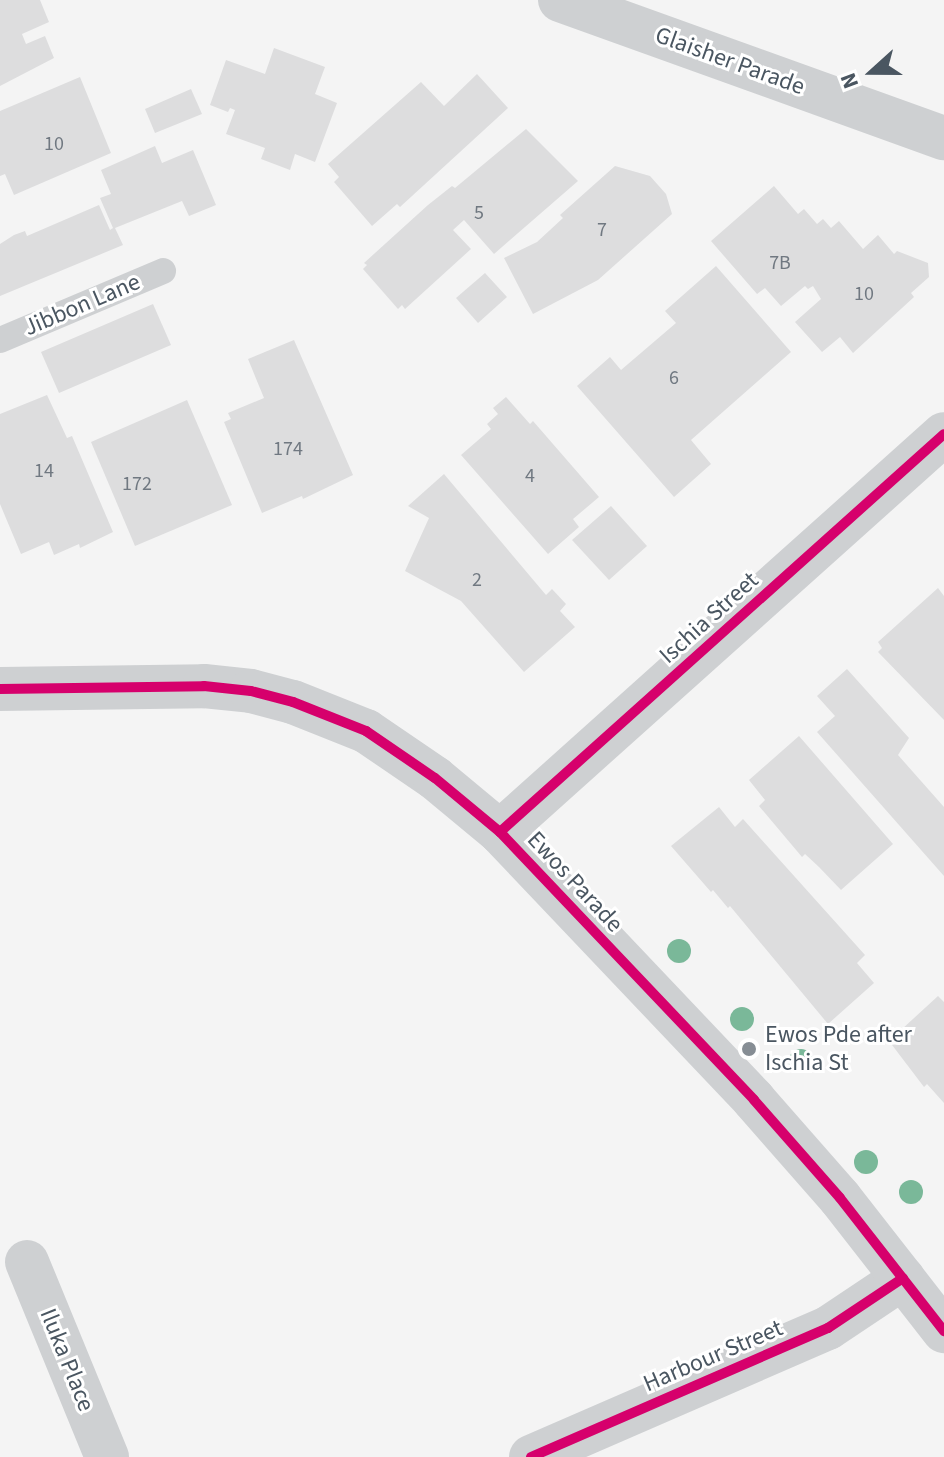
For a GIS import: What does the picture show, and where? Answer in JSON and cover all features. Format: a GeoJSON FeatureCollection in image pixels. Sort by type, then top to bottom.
{"type":"FeatureCollection","features":[{"type":"Feature","properties":{"kind":"street","name":"Glaisher Parade"},"geometry":{"type":"LineString","coordinates":[[560,0],[944,138]]}},
{"type":"Feature","properties":{"kind":"street","name":"Ischia Street"},"geometry":{"type":"LineString","coordinates":[[500,832],[944,434]]}},
{"type":"Feature","properties":{"kind":"street","name":"Ewos Parade"},"geometry":{"type":"LineString","coordinates":[[0,689],[204,686],[251,691],[293,702],[366,731],[435,778],[500,832],[754,1100],[944,1331]]}},
{"type":"Feature","properties":{"kind":"street","name":"Iluka Place"},"geometry":{"type":"LineString","coordinates":[[27,1262],[107,1457]]}},
{"type":"Feature","properties":{"kind":"street","name":"Harbour Street"},"geometry":{"type":"LineString","coordinates":[[531,1457],[828,1328],[903,1278]]}},
{"type":"Feature","properties":{"kind":"lane","name":"Jibbon Lane"},"geometry":{"type":"LineString","coordinates":[[0,340],[163,271]]}},
{"type":"Feature","properties":{"kind":"building"},"geometry":{"type":"Polygon","coordinates":[[[0,0],[40,0],[49,22],[22,34],[26,44],[45,36],[54,58],[0,86],[0,0]]]}},
{"type":"Feature","properties":{"kind":"building"},"geometry":{"type":"Polygon","coordinates":[[[274,48],[325,67],[315,94],[337,103],[315,162],[295,154],[290,170],[261,159],[265,148],[226,134],[235,110],[230,108],[228,112],[210,105],[226,60],[265,74],[274,48]]]}},
{"type":"Feature","properties":{"kind":"building"},"geometry":{"type":"Polygon","coordinates":[[[477,74],[508,108],[400,207],[397,204],[372,226],[334,182],[339,177],[328,164],[421,82],[444,106],[477,74]]]}},
{"type":"Feature","properties":{"kind":"building"},"geometry":{"type":"Polygon","coordinates":[[[80,77],[111,153],[14,195],[5,174],[0,176],[0,111],[80,77]]]}},
{"type":"Feature","properties":{"kind":"building"},"geometry":{"type":"Polygon","coordinates":[[[191,89],[202,114],[155,133],[145,109],[191,89]]]}},
{"type":"Feature","properties":{"kind":"building"},"geometry":{"type":"Polygon","coordinates":[[[526,129],[578,181],[494,254],[464,220],[453,230],[471,249],[405,309],[402,305],[398,309],[363,269],[367,265],[364,263],[428,205],[452,186],[455,188],[526,129]]]}},
{"type":"Feature","properties":{"kind":"building"},"geometry":{"type":"Polygon","coordinates":[[[155,146],[162,163],[193,150],[216,205],[189,216],[182,201],[115,228],[123,245],[0,296],[0,244],[14,235],[25,231],[27,236],[99,205],[110,230],[113,228],[100,198],[111,194],[101,170],[155,146]]]}},
{"type":"Feature","properties":{"kind":"building"},"geometry":{"type":"Polygon","coordinates":[[[615,166],[650,176],[666,194],[672,214],[598,280],[533,314],[504,258],[537,242],[563,218],[560,215],[615,166]]]}},
{"type":"Feature","properties":{"kind":"building"},"geometry":{"type":"Polygon","coordinates":[[[774,186],[798,214],[804,209],[817,224],[823,219],[831,228],[839,221],[863,249],[878,235],[894,254],[897,251],[928,263],[929,277],[911,293],[914,297],[853,353],[840,337],[822,352],[795,322],[821,299],[813,286],[808,289],[805,286],[781,306],[765,288],[757,294],[711,241],[774,186]]]}},
{"type":"Feature","properties":{"kind":"building"},"geometry":{"type":"Polygon","coordinates":[[[716,266],[791,352],[691,440],[711,464],[674,497],[577,386],[610,357],[621,370],[676,323],[665,311],[716,266]]]}},
{"type":"Feature","properties":{"kind":"building"},"geometry":{"type":"Polygon","coordinates":[[[485,273],[507,297],[478,323],[456,298],[485,273]]]}},
{"type":"Feature","properties":{"kind":"building"},"geometry":{"type":"Polygon","coordinates":[[[153,304],[171,345],[59,393],[41,352],[153,304]]]}},
{"type":"Feature","properties":{"kind":"building"},"geometry":{"type":"Polygon","coordinates":[[[294,340],[353,475],[303,499],[302,496],[262,513],[224,422],[231,419],[228,413],[264,398],[248,359],[294,340]]]}},
{"type":"Feature","properties":{"kind":"building"},"geometry":{"type":"Polygon","coordinates":[[[47,395],[67,438],[72,436],[113,532],[80,548],[79,544],[54,555],[49,542],[21,554],[0,504],[0,414],[47,395]]]}},
{"type":"Feature","properties":{"kind":"building"},"geometry":{"type":"Polygon","coordinates":[[[506,397],[530,424],[533,421],[599,497],[573,519],[579,527],[548,554],[461,455],[491,429],[487,424],[498,414],[493,408],[506,397]]]}},
{"type":"Feature","properties":{"kind":"building"},"geometry":{"type":"Polygon","coordinates":[[[187,400],[232,505],[135,546],[91,442],[187,400]]]}},
{"type":"Feature","properties":{"kind":"building"},"geometry":{"type":"Polygon","coordinates":[[[444,474],[546,595],[552,589],[566,604],[560,611],[575,627],[524,672],[461,601],[405,571],[429,518],[408,506],[444,474]]]}},
{"type":"Feature","properties":{"kind":"building"},"geometry":{"type":"Polygon","coordinates":[[[611,506],[647,546],[609,580],[572,540],[611,506]]]}},
{"type":"Feature","properties":{"kind":"building"},"geometry":{"type":"Polygon","coordinates":[[[938,588],[944,596],[944,720],[878,652],[882,648],[878,642],[938,588]]]}},
{"type":"Feature","properties":{"kind":"building"},"geometry":{"type":"Polygon","coordinates":[[[847,669],[909,738],[898,755],[944,807],[944,876],[817,732],[835,716],[817,696],[847,669]]]}},
{"type":"Feature","properties":{"kind":"building"},"geometry":{"type":"Polygon","coordinates":[[[799,736],[893,844],[841,890],[805,854],[802,857],[759,806],[765,800],[749,780],[799,736]]]}},
{"type":"Feature","properties":{"kind":"building"},"geometry":{"type":"Polygon","coordinates":[[[719,807],[735,827],[743,819],[865,955],[857,963],[874,983],[828,1024],[730,906],[728,908],[713,890],[711,892],[671,846],[719,807]]]}},
{"type":"Feature","properties":{"kind":"building"},"geometry":{"type":"Polygon","coordinates":[[[938,996],[944,1002],[944,1103],[927,1084],[924,1087],[889,1041],[938,996]]]}},
{"type":"Feature","properties":{"kind":"cycle path"},"geometry":{"type":"LineString","coordinates":[[500,832],[944,434]]}},
{"type":"Feature","properties":{"kind":"cycle path"},"geometry":{"type":"LineString","coordinates":[[0,689],[204,686],[251,691],[293,702],[366,731],[435,778],[500,832],[754,1100],[840,1198],[944,1331]]}},
{"type":"Feature","properties":{"kind":"cycle path"},"geometry":{"type":"LineString","coordinates":[[531,1457],[828,1328],[903,1278]]}},
{"type":"Feature","properties":{"kind":"place","name":"Ewos Pde after Ischia St"},"geometry":{"type":"Point","coordinates":[749,1049]}}]}
